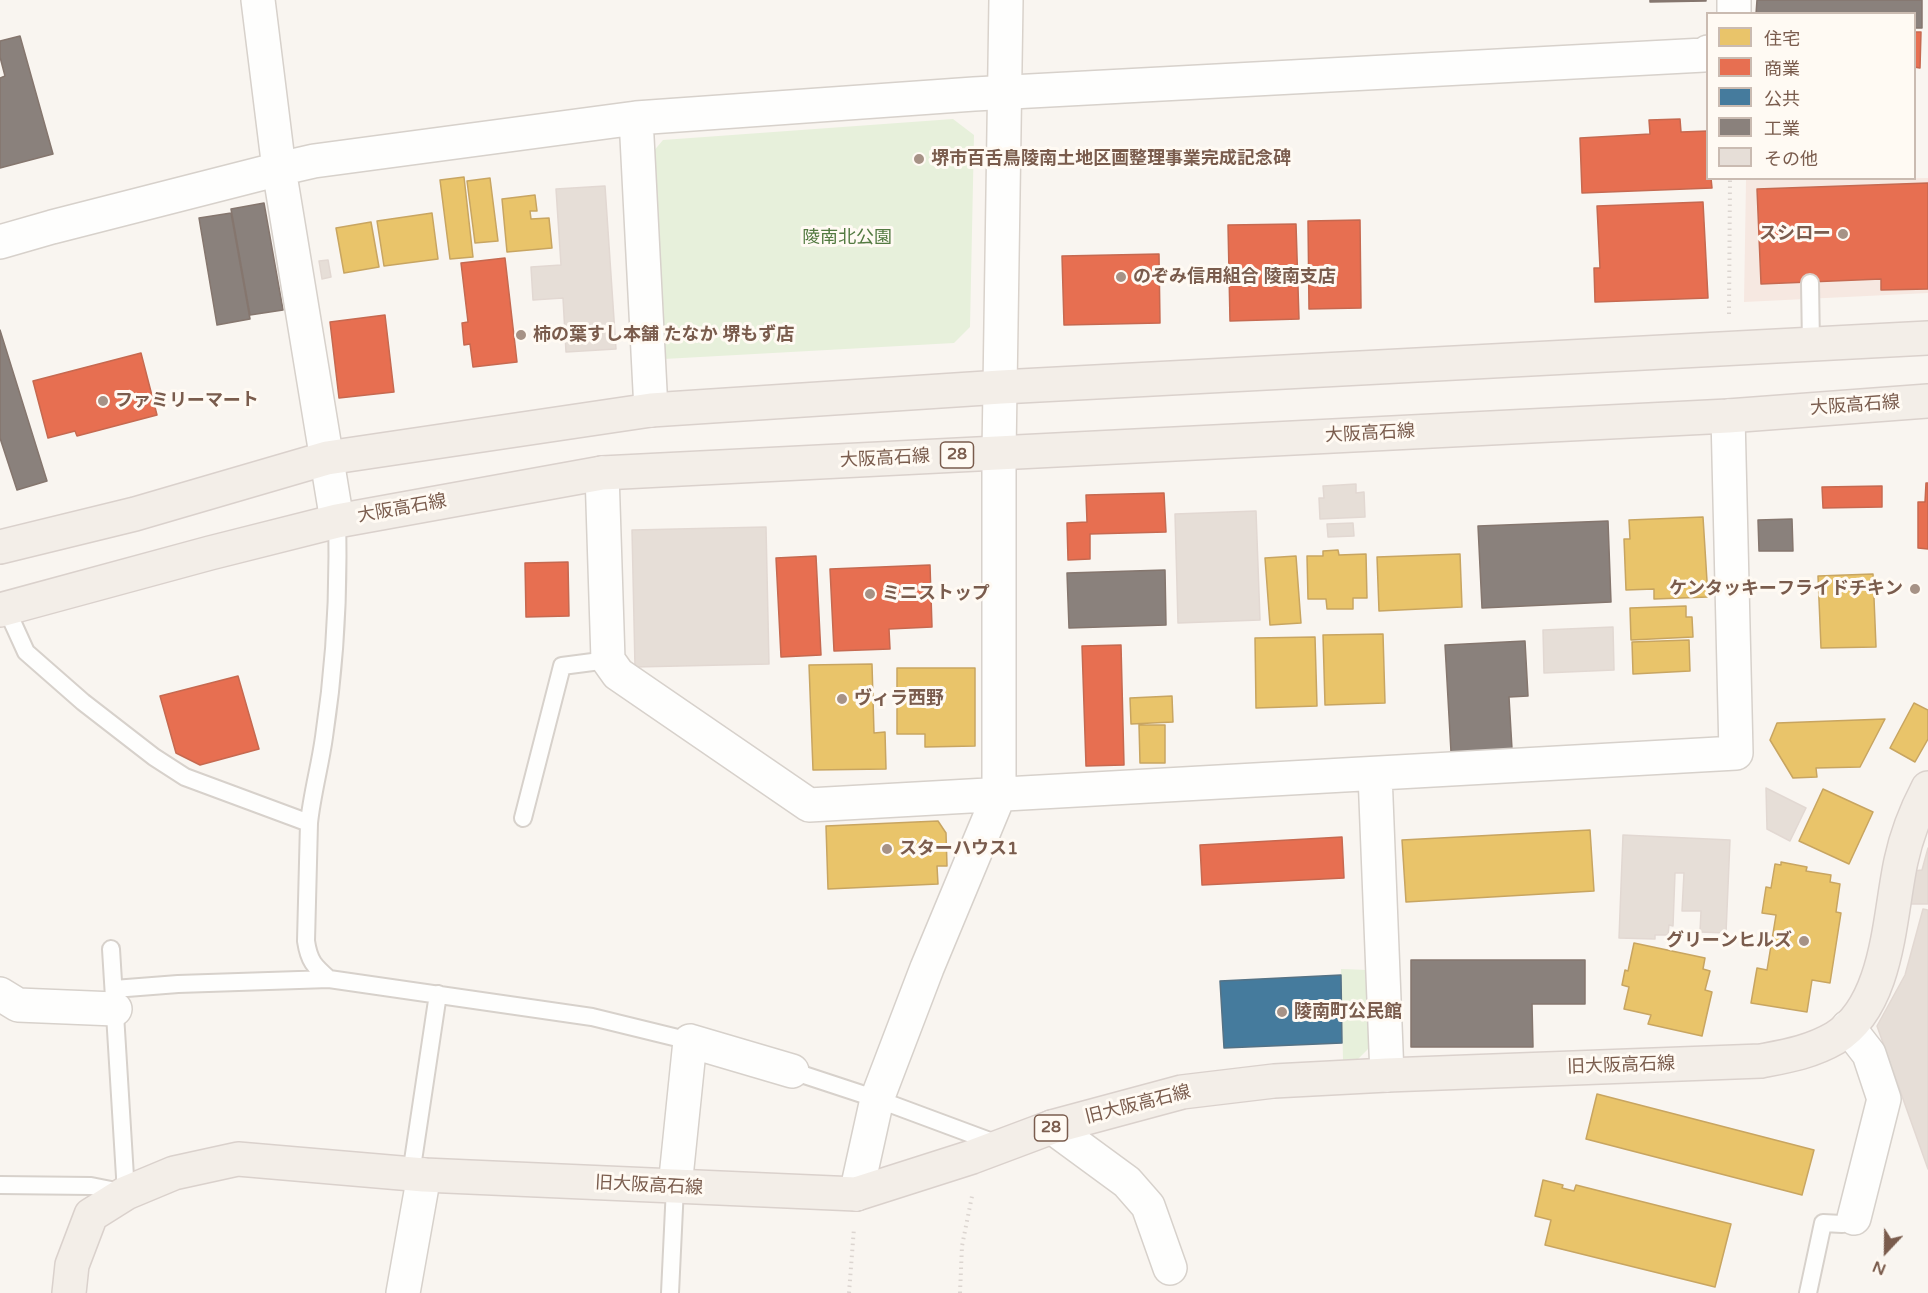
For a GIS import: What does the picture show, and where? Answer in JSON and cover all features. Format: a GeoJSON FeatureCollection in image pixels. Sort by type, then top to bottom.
{"type":"FeatureCollection","features":[{"type":"Feature","properties":{"kind":"main road"},"geometry":{"type":"LineString","coordinates":[[0,547],[135,514],[327,458],[651,410],[1001,387],[1928,338]]}},
{"type":"Feature","properties":{"kind":"main road","name":"大阪高石線"},"geometry":{"type":"LineString","coordinates":[[3,609],[337,521],[602,473],[1728,416],[1928,401]]}},
{"type":"Feature","properties":{"kind":"main road","name":"旧大阪高石線"},"geometry":{"type":"LineString","coordinates":[[69,1293],[72,1266],[91,1215],[126,1193],[174,1173],[238,1159],[417,1174],[856,1194],[972,1157],[1052,1127],[1182,1092],[1274,1081],[1387,1074],[1761,1060],[1799,1054],[1835,1037],[1848,1027],[1859,1016],[1874,991],[1891,928],[1901,860],[1919,806],[1928,788]]}},
{"type":"Feature","properties":{"kind":"street"},"geometry":{"type":"LineString","coordinates":[[258,0],[279,169],[337,521]]}},
{"type":"Feature","properties":{"kind":"street"},"geometry":{"type":"LineString","coordinates":[[856,1194],[877,1099],[927,968],[999,795],[999,453],[1006,0]]}},
{"type":"Feature","properties":{"kind":"street"},"geometry":{"type":"LineString","coordinates":[[0,242],[314,161],[636,118],[1004,93],[1704,55],[1706,53]]}},
{"type":"Feature","properties":{"kind":"street"},"geometry":{"type":"LineString","coordinates":[[636,118],[651,410]]}},
{"type":"Feature","properties":{"kind":"street"},"geometry":{"type":"LineString","coordinates":[[602,473],[608,660],[618,674],[809,805],[1736,753],[1728,416]]}},
{"type":"Feature","properties":{"kind":"street"},"geometry":{"type":"LineString","coordinates":[[1375,774],[1387,1074]]}},
{"type":"Feature","properties":{"kind":"street"},"geometry":{"type":"LineString","coordinates":[[0,994],[18,1005],[115,999]]}},
{"type":"Feature","properties":{"kind":"street"},"geometry":{"type":"LineString","coordinates":[[1848,1027],[1869,1053],[1884,1099],[1854,1218]]}},
{"type":"Feature","properties":{"kind":"street"},"geometry":{"type":"LineString","coordinates":[[675,1187],[690,1041],[792,1071]]}},
{"type":"Feature","properties":{"kind":"street"},"geometry":{"type":"LineString","coordinates":[[1052,1127],[1127,1182],[1148,1206],[1170,1268]]}},
{"type":"Feature","properties":{"kind":"street"},"geometry":{"type":"LineString","coordinates":[[403,1293],[417,1174]]}},
{"type":"Feature","properties":{"kind":"lane"},"geometry":{"type":"LineString","coordinates":[[1810,283],[1811,344]]}},
{"type":"Feature","properties":{"kind":"lane"},"geometry":{"type":"LineString","coordinates":[[329,979],[316,968],[309,957],[306,940],[309,823],[334,664],[339,569],[337,521]]}},
{"type":"Feature","properties":{"kind":"lane"},"geometry":{"type":"LineString","coordinates":[[3,609],[26,652],[83,702],[154,757],[185,777],[309,823]]}},
{"type":"Feature","properties":{"kind":"lane"},"geometry":{"type":"LineString","coordinates":[[523,818],[562,666],[608,660]]}},
{"type":"Feature","properties":{"kind":"lane"},"geometry":{"type":"LineString","coordinates":[[0,1185],[91,1186],[126,1193],[111,949]]}},
{"type":"Feature","properties":{"kind":"lane"},"geometry":{"type":"LineString","coordinates":[[115,999],[178,984],[329,979],[592,1017],[690,1041]]}},
{"type":"Feature","properties":{"kind":"lane"},"geometry":{"type":"LineString","coordinates":[[417,1174],[438,994]]}},
{"type":"Feature","properties":{"kind":"lane"},"geometry":{"type":"LineString","coordinates":[[792,1071],[877,1099],[1000,1145]]}},
{"type":"Feature","properties":{"kind":"lane"},"geometry":{"type":"LineString","coordinates":[[670,1293],[675,1187]]}},
{"type":"Feature","properties":{"kind":"lane"},"geometry":{"type":"LineString","coordinates":[[1808,1293],[1823,1224],[1842,1224],[1854,1218]]}},
{"type":"Feature","properties":{"kind":"path"},"geometry":{"type":"LineString","coordinates":[[1729,317],[1730,180]]}},
{"type":"Feature","properties":{"kind":"path"},"geometry":{"type":"LineString","coordinates":[[960,1293],[962,1246],[972,1193]]}},
{"type":"Feature","properties":{"kind":"path"},"geometry":{"type":"LineString","coordinates":[[849,1293],[856,1194]]}},
{"type":"Feature","properties":{"kind":"shaded area","name":"スシロー"},"geometry":{"type":"Polygon","coordinates":[[[1916,178],[1928,178],[1928,293],[1744,302],[1746,180],[1916,180],[1916,178]]]}},
{"type":"Feature","properties":{"kind":"green space","name":"陵南北公園"},"geometry":{"type":"Polygon","coordinates":[[[953,119],[974,135],[970,327],[954,343],[664,359],[652,153],[663,140],[953,119]]]}},
{"type":"Feature","properties":{"kind":"green space"},"geometry":{"type":"Polygon","coordinates":[[[1341,969],[1368,970],[1368,1049],[1358,1059],[1343,1060],[1341,969]]]}},
{"type":"Feature","properties":{"kind":"building: 住宅"},"geometry":{"type":"Polygon","coordinates":[[[464,177],[473,257],[450,259],[440,180],[464,177]]]}},
{"type":"Feature","properties":{"kind":"building: 住宅"},"geometry":{"type":"Polygon","coordinates":[[[490,178],[498,241],[475,243],[467,181],[490,178]]]}},
{"type":"Feature","properties":{"kind":"building: 住宅"},"geometry":{"type":"Polygon","coordinates":[[[535,195],[537,211],[530,211],[531,219],[549,218],[552,248],[507,252],[502,199],[535,195]]]}},
{"type":"Feature","properties":{"kind":"building: 住宅"},"geometry":{"type":"Polygon","coordinates":[[[432,213],[438,259],[384,266],[377,221],[432,213]]]}},
{"type":"Feature","properties":{"kind":"building: 住宅"},"geometry":{"type":"Polygon","coordinates":[[[371,222],[379,267],[344,273],[336,228],[371,222]]]}},
{"type":"Feature","properties":{"kind":"building: 住宅"},"geometry":{"type":"Polygon","coordinates":[[[1703,517],[1708,597],[1654,599],[1654,589],[1626,590],[1624,539],[1630,539],[1629,520],[1703,517]]]}},
{"type":"Feature","properties":{"kind":"building: 住宅"},"geometry":{"type":"Polygon","coordinates":[[[1338,550],[1339,555],[1366,554],[1367,598],[1353,598],[1353,609],[1327,609],[1326,599],[1308,599],[1307,556],[1323,556],[1323,551],[1338,550]]]}},
{"type":"Feature","properties":{"kind":"building: 住宅"},"geometry":{"type":"Polygon","coordinates":[[[1460,554],[1462,607],[1379,611],[1377,557],[1460,554]]]}},
{"type":"Feature","properties":{"kind":"building: 住宅"},"geometry":{"type":"Polygon","coordinates":[[[1296,556],[1301,623],[1270,625],[1265,558],[1296,556]]]}},
{"type":"Feature","properties":{"kind":"building: 住宅"},"geometry":{"type":"Polygon","coordinates":[[[1873,574],[1876,647],[1821,648],[1818,576],[1873,574]]]}},
{"type":"Feature","properties":{"kind":"building: 住宅"},"geometry":{"type":"Polygon","coordinates":[[[1686,606],[1686,617],[1692,617],[1693,637],[1631,640],[1630,608],[1686,606]]]}},
{"type":"Feature","properties":{"kind":"building: 住宅"},"geometry":{"type":"Polygon","coordinates":[[[1383,634],[1385,703],[1325,705],[1323,635],[1383,634]]]}},
{"type":"Feature","properties":{"kind":"building: 住宅"},"geometry":{"type":"Polygon","coordinates":[[[1315,637],[1317,706],[1256,708],[1255,638],[1315,637]]]}},
{"type":"Feature","properties":{"kind":"building: 住宅"},"geometry":{"type":"Polygon","coordinates":[[[1689,640],[1690,671],[1633,674],[1632,642],[1689,640]]]}},
{"type":"Feature","properties":{"kind":"building: 住宅","name":"ヴィラ西野"},"geometry":{"type":"Polygon","coordinates":[[[872,664],[874,733],[885,732],[886,769],[813,770],[809,665],[872,664]]]}},
{"type":"Feature","properties":{"kind":"building: 住宅"},"geometry":{"type":"Polygon","coordinates":[[[897,668],[975,668],[975,746],[925,747],[925,734],[897,734],[897,668]]]}},
{"type":"Feature","properties":{"kind":"building: 住宅"},"geometry":{"type":"Polygon","coordinates":[[[1172,696],[1173,722],[1131,724],[1130,698],[1172,696]]]}},
{"type":"Feature","properties":{"kind":"building: 住宅"},"geometry":{"type":"Polygon","coordinates":[[[1914,703],[1928,710],[1928,739],[1915,762],[1890,748],[1914,703]]]}},
{"type":"Feature","properties":{"kind":"building: 住宅"},"geometry":{"type":"Polygon","coordinates":[[[1885,719],[1860,767],[1816,768],[1817,777],[1793,778],[1770,740],[1777,723],[1885,719]]]}},
{"type":"Feature","properties":{"kind":"building: 住宅"},"geometry":{"type":"Polygon","coordinates":[[[1139,725],[1165,725],[1165,763],[1140,763],[1139,725]]]}},
{"type":"Feature","properties":{"kind":"building: 住宅"},"geometry":{"type":"Polygon","coordinates":[[[1823,789],[1873,812],[1849,864],[1799,841],[1823,789]]]}},
{"type":"Feature","properties":{"kind":"building: 住宅","name":"スターハウス1"},"geometry":{"type":"Polygon","coordinates":[[[938,821],[946,833],[947,866],[937,866],[938,884],[828,889],[826,826],[938,821]]]}},
{"type":"Feature","properties":{"kind":"building: 住宅"},"geometry":{"type":"Polygon","coordinates":[[[1590,830],[1594,891],[1406,902],[1402,840],[1590,830]]]}},
{"type":"Feature","properties":{"kind":"building: 住宅","name":"グリーンヒルズ"},"geometry":{"type":"Polygon","coordinates":[[[1781,862],[1807,867],[1806,871],[1831,875],[1830,882],[1840,884],[1836,912],[1841,913],[1830,983],[1812,980],[1807,1012],[1751,1003],[1757,968],[1767,970],[1776,915],[1762,913],[1766,887],[1771,888],[1775,864],[1781,865],[1781,862]]]}},
{"type":"Feature","properties":{"kind":"building: 住宅"},"geometry":{"type":"Polygon","coordinates":[[[1634,943],[1705,958],[1703,969],[1710,971],[1705,990],[1712,992],[1702,1036],[1648,1024],[1651,1015],[1624,1009],[1629,987],[1622,985],[1625,970],[1628,971],[1634,943]]]}},
{"type":"Feature","properties":{"kind":"building: 住宅"},"geometry":{"type":"Polygon","coordinates":[[[1597,1094],[1814,1150],[1802,1195],[1586,1139],[1597,1094]]]}},
{"type":"Feature","properties":{"kind":"building: 住宅"},"geometry":{"type":"Polygon","coordinates":[[[1543,1180],[1563,1185],[1562,1188],[1574,1191],[1576,1185],[1731,1224],[1715,1287],[1545,1245],[1551,1220],[1535,1216],[1543,1180]]]}},
{"type":"Feature","properties":{"kind":"building: 商業"},"geometry":{"type":"Polygon","coordinates":[[[1916,32],[1921,32],[1920,68],[1916,67],[1916,32]]]}},
{"type":"Feature","properties":{"kind":"building: 商業"},"geometry":{"type":"Polygon","coordinates":[[[1680,119],[1681,132],[1706,131],[1706,180],[1711,180],[1712,188],[1582,193],[1580,138],[1650,134],[1649,120],[1680,119]]]}},
{"type":"Feature","properties":{"kind":"building: 商業","name":"スシロー"},"geometry":{"type":"Polygon","coordinates":[[[1928,183],[1928,289],[1881,290],[1881,279],[1761,284],[1757,189],[1928,183]]]}},
{"type":"Feature","properties":{"kind":"building: 商業"},"geometry":{"type":"Polygon","coordinates":[[[1703,202],[1708,298],[1595,302],[1594,268],[1600,268],[1597,206],[1703,202]]]}},
{"type":"Feature","properties":{"kind":"building: 商業"},"geometry":{"type":"Polygon","coordinates":[[[1360,220],[1361,308],[1309,309],[1308,221],[1360,220]]]}},
{"type":"Feature","properties":{"kind":"building: 商業"},"geometry":{"type":"Polygon","coordinates":[[[1296,224],[1299,319],[1230,321],[1228,225],[1296,224]]]}},
{"type":"Feature","properties":{"kind":"building: 商業"},"geometry":{"type":"Polygon","coordinates":[[[1159,254],[1160,323],[1064,325],[1062,256],[1159,254]]]}},
{"type":"Feature","properties":{"kind":"building: 商業"},"geometry":{"type":"Polygon","coordinates":[[[505,258],[517,362],[473,367],[470,344],[464,345],[462,323],[468,322],[461,263],[505,258]]]}},
{"type":"Feature","properties":{"kind":"building: 商業"},"geometry":{"type":"Polygon","coordinates":[[[385,315],[394,392],[339,398],[330,322],[385,315]]]}},
{"type":"Feature","properties":{"kind":"building: 商業"},"geometry":{"type":"Polygon","coordinates":[[[141,353],[157,415],[77,436],[75,431],[48,438],[33,381],[141,353]]]}},
{"type":"Feature","properties":{"kind":"building: 商業"},"geometry":{"type":"Polygon","coordinates":[[[1926,483],[1928,483],[1928,549],[1918,548],[1918,502],[1925,502],[1926,483]]]}},
{"type":"Feature","properties":{"kind":"building: 商業"},"geometry":{"type":"Polygon","coordinates":[[[1882,486],[1882,507],[1823,508],[1822,487],[1882,486]]]}},
{"type":"Feature","properties":{"kind":"building: 商業"},"geometry":{"type":"Polygon","coordinates":[[[1164,493],[1166,532],[1090,534],[1090,559],[1068,560],[1067,523],[1087,522],[1086,495],[1164,493]]]}},
{"type":"Feature","properties":{"kind":"building: 商業"},"geometry":{"type":"Polygon","coordinates":[[[816,556],[821,655],[781,657],[776,558],[816,556]]]}},
{"type":"Feature","properties":{"kind":"building: 商業"},"geometry":{"type":"Polygon","coordinates":[[[568,562],[569,616],[526,617],[525,563],[568,562]]]}},
{"type":"Feature","properties":{"kind":"building: 商業"},"geometry":{"type":"Polygon","coordinates":[[[930,565],[932,627],[889,629],[890,649],[834,651],[830,569],[930,565]]]}},
{"type":"Feature","properties":{"kind":"building: 商業"},"geometry":{"type":"Polygon","coordinates":[[[1121,645],[1124,765],[1086,766],[1082,646],[1121,645]]]}},
{"type":"Feature","properties":{"kind":"building: 商業"},"geometry":{"type":"Polygon","coordinates":[[[238,676],[259,749],[200,765],[176,753],[160,696],[238,676]]]}},
{"type":"Feature","properties":{"kind":"building: 商業"},"geometry":{"type":"Polygon","coordinates":[[[1342,837],[1344,878],[1202,885],[1200,845],[1342,837]]]}},
{"type":"Feature","properties":{"kind":"building: 公共","name":"陵南町公民館"},"geometry":{"type":"Polygon","coordinates":[[[1341,975],[1342,1043],[1224,1048],[1220,981],[1341,975]]]}},
{"type":"Feature","properties":{"kind":"building: 工業"},"geometry":{"type":"Polygon","coordinates":[[[1650,0],[1706,0],[1706,1],[1650,2],[1650,0]]]}},
{"type":"Feature","properties":{"kind":"building: 工業"},"geometry":{"type":"Polygon","coordinates":[[[1757,0],[1922,0],[1922,28],[1916,28],[1916,12],[1756,12],[1757,0]]]}},
{"type":"Feature","properties":{"kind":"building: 工業"},"geometry":{"type":"Polygon","coordinates":[[[20,36],[53,154],[0,168],[0,78],[5,76],[0,57],[0,41],[20,36]]]}},
{"type":"Feature","properties":{"kind":"building: 工業"},"geometry":{"type":"Polygon","coordinates":[[[264,203],[283,310],[250,315],[231,209],[264,203]]]}},
{"type":"Feature","properties":{"kind":"building: 工業"},"geometry":{"type":"Polygon","coordinates":[[[231,213],[250,319],[217,325],[199,218],[231,213]]]}},
{"type":"Feature","properties":{"kind":"building: 工業"},"geometry":{"type":"Polygon","coordinates":[[[0,330],[47,481],[17,490],[0,438],[0,330]]]}},
{"type":"Feature","properties":{"kind":"building: 工業"},"geometry":{"type":"Polygon","coordinates":[[[1792,519],[1793,551],[1759,551],[1758,520],[1792,519]]]}},
{"type":"Feature","properties":{"kind":"building: 工業"},"geometry":{"type":"Polygon","coordinates":[[[1608,521],[1611,602],[1482,608],[1478,526],[1608,521]]]}},
{"type":"Feature","properties":{"kind":"building: 工業"},"geometry":{"type":"Polygon","coordinates":[[[1165,570],[1166,625],[1069,628],[1067,573],[1165,570]]]}},
{"type":"Feature","properties":{"kind":"building: 工業"},"geometry":{"type":"Polygon","coordinates":[[[1525,641],[1528,696],[1509,697],[1512,749],[1451,752],[1445,645],[1525,641]]]}},
{"type":"Feature","properties":{"kind":"building: 工業"},"geometry":{"type":"Polygon","coordinates":[[[1411,960],[1585,960],[1585,1004],[1532,1004],[1533,1047],[1411,1047],[1411,960]]]}},
{"type":"Feature","properties":{"kind":"building: その他"},"geometry":{"type":"Polygon","coordinates":[[[605,186],[616,349],[566,352],[563,298],[533,300],[531,267],[561,265],[556,189],[605,186]]]}},
{"type":"Feature","properties":{"kind":"building: その他"},"geometry":{"type":"Polygon","coordinates":[[[328,260],[331,277],[322,279],[319,261],[328,260]]]}},
{"type":"Feature","properties":{"kind":"building: その他"},"geometry":{"type":"Polygon","coordinates":[[[1356,484],[1356,493],[1364,492],[1365,517],[1320,519],[1319,498],[1324,498],[1323,486],[1356,484]]]}},
{"type":"Feature","properties":{"kind":"building: その他"},"geometry":{"type":"Polygon","coordinates":[[[1256,511],[1260,620],[1178,623],[1175,514],[1256,511]]]}},
{"type":"Feature","properties":{"kind":"building: その他"},"geometry":{"type":"Polygon","coordinates":[[[1353,523],[1354,536],[1328,537],[1327,524],[1353,523]]]}},
{"type":"Feature","properties":{"kind":"building: その他"},"geometry":{"type":"Polygon","coordinates":[[[766,527],[769,664],[635,667],[632,530],[766,527]]]}},
{"type":"Feature","properties":{"kind":"building: その他"},"geometry":{"type":"Polygon","coordinates":[[[1613,627],[1614,670],[1544,673],[1543,630],[1613,627]]]}},
{"type":"Feature","properties":{"kind":"building: その他"},"geometry":{"type":"Polygon","coordinates":[[[1766,788],[1806,808],[1790,841],[1767,829],[1766,788]]]}},
{"type":"Feature","properties":{"kind":"building: その他"},"geometry":{"type":"Polygon","coordinates":[[[1623,835],[1730,840],[1726,933],[1700,932],[1701,911],[1682,911],[1684,873],[1675,873],[1673,926],[1669,925],[1668,935],[1655,935],[1655,939],[1619,938],[1623,835]]]}},
{"type":"Feature","properties":{"kind":"building: その他"},"geometry":{"type":"Polygon","coordinates":[[[1928,848],[1928,904],[1907,904],[1913,871],[1922,870],[1928,848]]]}},
{"type":"Feature","properties":{"kind":"building: その他"},"geometry":{"type":"Polygon","coordinates":[[[1923,909],[1928,910],[1928,1169],[1877,1026],[1905,975],[1923,909]]]}},
{"type":"Feature","properties":{"kind":"place","name":"堺市百舌鳥陵南土地区画整理事業完成記念碑"},"geometry":{"type":"Point","coordinates":[919,159]}},
{"type":"Feature","properties":{"kind":"place","name":"スシロー"},"geometry":{"type":"Point","coordinates":[1843,234]}},
{"type":"Feature","properties":{"kind":"place","name":"のぞみ信用組合 陵南支店"},"geometry":{"type":"Point","coordinates":[1121,277]}},
{"type":"Feature","properties":{"kind":"place","name":"柿の葉すし本舗 たなか 堺もず店"},"geometry":{"type":"Point","coordinates":[521,335]}},
{"type":"Feature","properties":{"kind":"place","name":"ファミリーマート"},"geometry":{"type":"Point","coordinates":[103,401]}},
{"type":"Feature","properties":{"kind":"place","name":"ケンタッキーフライドチキン"},"geometry":{"type":"Point","coordinates":[1915,589]}},
{"type":"Feature","properties":{"kind":"place","name":"ミニストップ"},"geometry":{"type":"Point","coordinates":[870,594]}},
{"type":"Feature","properties":{"kind":"place","name":"ヴィラ西野"},"geometry":{"type":"Point","coordinates":[842,699]}},
{"type":"Feature","properties":{"kind":"place","name":"スターハウス1"},"geometry":{"type":"Point","coordinates":[887,849]}},
{"type":"Feature","properties":{"kind":"place","name":"グリーンヒルズ"},"geometry":{"type":"Point","coordinates":[1804,941]}},
{"type":"Feature","properties":{"kind":"place","name":"陵南町公民館"},"geometry":{"type":"Point","coordinates":[1282,1012]}}]}
